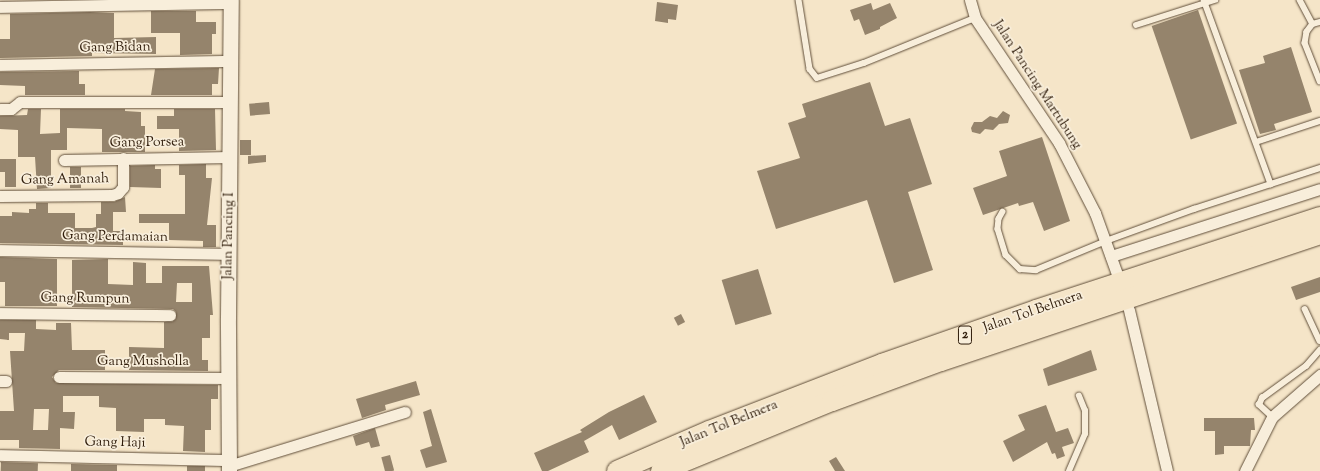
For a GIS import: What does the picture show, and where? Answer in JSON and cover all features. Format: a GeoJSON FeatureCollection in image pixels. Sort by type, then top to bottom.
{"type":"FeatureCollection","features":[{"type":"Feature","properties":{"kind":"highway","name":"Jalan Tol Belmera"},"geometry":{"type":"LineString","coordinates":[[617,471],[709,431],[889,362],[1320,217]]}},
{"type":"Feature","properties":{"kind":"highway","name":"Jalan Tol Belmera"},"geometry":{"type":"LineString","coordinates":[[661,471],[810,410],[941,361],[1320,234]]}},
{"type":"Feature","properties":{"kind":"main road","name":"Jalan Pancing I"},"geometry":{"type":"LineString","coordinates":[[229,466],[228,378],[231,2]]}},
{"type":"Feature","properties":{"kind":"street","name":"Jalan Pancing Martubung"},"geometry":{"type":"LineString","coordinates":[[970,0],[975,18],[1059,143],[1095,213],[1112,256],[1117,274]]}},
{"type":"Feature","properties":{"kind":"street"},"geometry":{"type":"LineString","coordinates":[[0,7],[231,2]]}},
{"type":"Feature","properties":{"kind":"street","name":"Gang Bidan"},"geometry":{"type":"LineString","coordinates":[[0,65],[231,61]]}},
{"type":"Feature","properties":{"kind":"street"},"geometry":{"type":"LineString","coordinates":[[0,109],[11,109],[20,102],[231,102]]}},
{"type":"Feature","properties":{"kind":"street","name":"Gang Porsea"},"geometry":{"type":"LineString","coordinates":[[64,160],[230,157]]}},
{"type":"Feature","properties":{"kind":"street","name":"Gang Amanah"},"geometry":{"type":"LineString","coordinates":[[0,196],[118,194],[123,187],[123,158]]}},
{"type":"Feature","properties":{"kind":"street"},"geometry":{"type":"LineString","coordinates":[[1112,256],[1320,190]]}},
{"type":"Feature","properties":{"kind":"street","name":"Gang Perdamaian"},"geometry":{"type":"LineString","coordinates":[[0,250],[229,254]]}},
{"type":"Feature","properties":{"kind":"street"},"geometry":{"type":"LineString","coordinates":[[1129,310],[1167,471]]}},
{"type":"Feature","properties":{"kind":"street","name":"Gang Rumpun"},"geometry":{"type":"LineString","coordinates":[[0,313],[170,315]]}},
{"type":"Feature","properties":{"kind":"street"},"geometry":{"type":"LineString","coordinates":[[1245,471],[1272,416],[1320,375]]}},
{"type":"Feature","properties":{"kind":"street","name":"Gang Musholla"},"geometry":{"type":"LineString","coordinates":[[59,377],[228,378]]}},
{"type":"Feature","properties":{"kind":"street","name":"Gang Haji"},"geometry":{"type":"LineString","coordinates":[[0,455],[229,466],[404,412]]}},
{"type":"Feature","properties":{"kind":"lane"},"geometry":{"type":"LineString","coordinates":[[799,0],[810,70],[817,78],[864,63],[975,18]]}},
{"type":"Feature","properties":{"kind":"lane"},"geometry":{"type":"LineString","coordinates":[[1136,25],[1204,2],[1216,0]]}},
{"type":"Feature","properties":{"kind":"lane"},"geometry":{"type":"LineString","coordinates":[[1300,0],[1313,24]]}},
{"type":"Feature","properties":{"kind":"lane"},"geometry":{"type":"LineString","coordinates":[[1204,2],[1271,184]]}},
{"type":"Feature","properties":{"kind":"lane"},"geometry":{"type":"LineString","coordinates":[[1320,22],[1313,24],[1307,32],[1305,43],[1320,81]]}},
{"type":"Feature","properties":{"kind":"lane"},"geometry":{"type":"LineString","coordinates":[[1256,142],[1320,121]]}},
{"type":"Feature","properties":{"kind":"lane"},"geometry":{"type":"LineString","coordinates":[[1003,212],[999,219],[998,229],[1006,255],[1020,269],[1036,270],[1106,241],[1320,168]]}},
{"type":"Feature","properties":{"kind":"lane"},"geometry":{"type":"LineString","coordinates":[[1305,309],[1320,340]]}},
{"type":"Feature","properties":{"kind":"lane"},"geometry":{"type":"LineString","coordinates":[[1272,416],[1259,405],[1262,398],[1306,366],[1320,350]]}},
{"type":"Feature","properties":{"kind":"lane"},"geometry":{"type":"LineString","coordinates":[[1070,471],[1072,460],[1080,450],[1085,434],[1085,411],[1079,396]]}},
{"type":"Feature","properties":{"kind":"building"},"geometry":{"type":"Polygon","coordinates":[[[657,2],[678,5],[676,20],[668,19],[668,23],[655,21],[657,2]]]}},
{"type":"Feature","properties":{"kind":"building"},"geometry":{"type":"Polygon","coordinates":[[[871,3],[873,10],[890,3],[897,18],[880,27],[880,29],[865,35],[859,19],[854,21],[850,10],[871,3]]]}},
{"type":"Feature","properties":{"kind":"building"},"geometry":{"type":"Polygon","coordinates":[[[1198,10],[1237,123],[1191,139],[1152,26],[1198,10]]]}},
{"type":"Feature","properties":{"kind":"building"},"geometry":{"type":"Polygon","coordinates":[[[151,11],[196,11],[196,22],[216,22],[216,34],[212,34],[212,54],[180,55],[180,33],[151,33],[151,11]]]}},
{"type":"Feature","properties":{"kind":"building"},"geometry":{"type":"Polygon","coordinates":[[[90,12],[114,13],[114,38],[156,37],[156,54],[92,53],[92,56],[0,58],[0,39],[10,39],[10,14],[90,12]]]}},
{"type":"Feature","properties":{"kind":"building"},"geometry":{"type":"Polygon","coordinates":[[[1291,47],[1312,112],[1274,124],[1276,130],[1260,134],[1239,70],[1265,63],[1263,56],[1291,47]]]}},
{"type":"Feature","properties":{"kind":"building"},"geometry":{"type":"Polygon","coordinates":[[[219,68],[218,84],[212,84],[212,95],[151,95],[155,69],[219,68]]]}},
{"type":"Feature","properties":{"kind":"building"},"geometry":{"type":"Polygon","coordinates":[[[79,71],[79,84],[85,84],[85,95],[25,95],[25,86],[0,85],[0,72],[79,71]]]}},
{"type":"Feature","properties":{"kind":"building"},"geometry":{"type":"Polygon","coordinates":[[[870,82],[885,126],[910,118],[932,184],[908,192],[933,270],[894,283],[867,200],[776,229],[757,171],[800,158],[788,123],[806,117],[802,104],[870,82]]]}},
{"type":"Feature","properties":{"kind":"building"},"geometry":{"type":"Polygon","coordinates":[[[269,102],[270,114],[250,116],[249,104],[269,102]]]}},
{"type":"Feature","properties":{"kind":"building"},"geometry":{"type":"Polygon","coordinates":[[[28,109],[41,109],[40,134],[60,133],[60,109],[125,109],[125,111],[141,112],[141,126],[145,126],[145,152],[102,152],[102,129],[67,128],[67,150],[51,150],[51,188],[37,189],[35,157],[18,157],[18,130],[0,129],[0,116],[27,115],[28,109]]]}},
{"type":"Feature","properties":{"kind":"building"},"geometry":{"type":"Polygon","coordinates":[[[174,109],[215,109],[216,150],[179,151],[179,129],[157,129],[157,116],[174,116],[174,109]]]}},
{"type":"Feature","properties":{"kind":"building"},"geometry":{"type":"Polygon","coordinates":[[[1003,111],[1010,115],[1008,123],[999,124],[993,130],[985,129],[980,134],[972,132],[971,128],[974,122],[982,122],[990,116],[997,118],[1003,111]]]}},
{"type":"Feature","properties":{"kind":"building"},"geometry":{"type":"Polygon","coordinates":[[[1042,137],[1070,221],[1044,231],[1033,202],[1019,206],[1018,203],[983,215],[973,188],[1007,176],[999,151],[1042,137]]]}},
{"type":"Feature","properties":{"kind":"building"},"geometry":{"type":"Polygon","coordinates":[[[240,140],[251,140],[251,155],[240,155],[240,140]]]}},
{"type":"Feature","properties":{"kind":"building"},"geometry":{"type":"Polygon","coordinates":[[[266,155],[266,162],[248,164],[248,156],[266,155]]]}},
{"type":"Feature","properties":{"kind":"building"},"geometry":{"type":"Polygon","coordinates":[[[0,159],[16,159],[16,187],[5,187],[5,172],[0,172],[0,159]]]}},
{"type":"Feature","properties":{"kind":"building"},"geometry":{"type":"Polygon","coordinates":[[[206,164],[206,178],[212,178],[207,225],[216,225],[216,247],[203,247],[203,241],[169,240],[169,223],[139,223],[139,214],[185,214],[185,175],[179,175],[179,165],[206,164]]]}},
{"type":"Feature","properties":{"kind":"building"},"geometry":{"type":"Polygon","coordinates":[[[155,165],[155,169],[161,169],[161,188],[130,187],[130,166],[155,165]]]}},
{"type":"Feature","properties":{"kind":"building"},"geometry":{"type":"Polygon","coordinates":[[[70,167],[81,167],[81,188],[70,188],[70,167]]]}},
{"type":"Feature","properties":{"kind":"building"},"geometry":{"type":"Polygon","coordinates":[[[125,197],[126,212],[113,212],[113,231],[123,231],[123,245],[0,243],[0,216],[12,216],[12,212],[29,213],[29,209],[36,209],[36,203],[48,203],[48,213],[75,213],[75,228],[92,228],[96,227],[96,214],[101,214],[101,202],[114,202],[125,197]]]}},
{"type":"Feature","properties":{"kind":"building"},"geometry":{"type":"Polygon","coordinates":[[[0,257],[57,259],[57,306],[5,306],[5,282],[0,282],[0,257]]]}},
{"type":"Feature","properties":{"kind":"building"},"geometry":{"type":"Polygon","coordinates":[[[108,259],[108,284],[133,285],[133,262],[146,263],[146,283],[162,283],[162,266],[209,266],[213,315],[210,315],[210,338],[202,338],[202,360],[208,360],[208,371],[129,370],[129,347],[164,348],[164,322],[176,319],[176,312],[173,309],[72,307],[72,260],[108,259]],[[177,283],[176,302],[192,302],[192,283],[177,283]]]}},
{"type":"Feature","properties":{"kind":"building"},"geometry":{"type":"Polygon","coordinates":[[[758,269],[772,314],[735,325],[722,280],[758,269]]]}},
{"type":"Feature","properties":{"kind":"building"},"geometry":{"type":"Polygon","coordinates":[[[1320,277],[1320,292],[1296,300],[1291,287],[1320,277]]]}},
{"type":"Feature","properties":{"kind":"building"},"geometry":{"type":"Polygon","coordinates":[[[681,314],[685,322],[678,326],[674,318],[681,314]]]}},
{"type":"Feature","properties":{"kind":"building"},"geometry":{"type":"Polygon","coordinates":[[[0,320],[36,320],[36,329],[56,330],[56,323],[71,323],[72,350],[105,350],[105,370],[59,370],[52,377],[56,383],[218,385],[218,399],[211,399],[211,430],[205,430],[205,452],[183,451],[184,426],[165,425],[165,419],[144,419],[144,432],[116,431],[116,408],[99,407],[99,396],[63,396],[63,412],[75,412],[74,429],[60,428],[60,449],[19,448],[19,440],[0,440],[0,411],[14,411],[10,351],[24,351],[25,333],[9,333],[9,340],[0,339],[0,320]],[[34,409],[33,430],[48,430],[49,409],[34,409]]]}},
{"type":"Feature","properties":{"kind":"building"},"geometry":{"type":"Polygon","coordinates":[[[1091,350],[1097,370],[1048,386],[1043,369],[1091,350]]]}},
{"type":"Feature","properties":{"kind":"building"},"geometry":{"type":"Polygon","coordinates":[[[416,381],[420,395],[385,405],[386,410],[362,418],[356,399],[416,381]]]}},
{"type":"Feature","properties":{"kind":"building"},"geometry":{"type":"Polygon","coordinates":[[[644,395],[657,422],[619,440],[612,425],[584,441],[589,452],[548,471],[542,471],[534,453],[582,432],[580,430],[609,412],[644,395]]]}},
{"type":"Feature","properties":{"kind":"building"},"geometry":{"type":"Polygon","coordinates":[[[1046,405],[1056,432],[1068,428],[1074,443],[1062,447],[1065,456],[1057,459],[1055,453],[1052,454],[1047,442],[1013,462],[1003,441],[1025,430],[1018,415],[1046,405]]]}},
{"type":"Feature","properties":{"kind":"building"},"geometry":{"type":"Polygon","coordinates":[[[431,409],[447,462],[426,468],[420,450],[432,446],[423,412],[431,409]]]}},
{"type":"Feature","properties":{"kind":"building"},"geometry":{"type":"Polygon","coordinates":[[[1204,418],[1254,418],[1255,430],[1251,430],[1250,446],[1224,446],[1224,454],[1215,455],[1215,431],[1204,431],[1204,418]]]}},
{"type":"Feature","properties":{"kind":"building"},"geometry":{"type":"Polygon","coordinates":[[[375,428],[380,446],[371,448],[369,442],[356,446],[353,436],[375,428]]]}},
{"type":"Feature","properties":{"kind":"building"},"geometry":{"type":"Polygon","coordinates":[[[390,455],[394,470],[385,471],[381,457],[390,455]]]}},
{"type":"Feature","properties":{"kind":"building"},"geometry":{"type":"Polygon","coordinates":[[[836,457],[845,471],[835,471],[829,461],[836,457]]]}},
{"type":"Feature","properties":{"kind":"building"},"geometry":{"type":"Polygon","coordinates":[[[1,462],[38,463],[38,471],[1,471],[1,462]]]}},
{"type":"Feature","properties":{"kind":"building"},"geometry":{"type":"Polygon","coordinates":[[[71,464],[117,465],[117,471],[71,471],[71,464]]]}},
{"type":"Feature","properties":{"kind":"building"},"geometry":{"type":"Polygon","coordinates":[[[187,466],[205,466],[205,471],[187,471],[187,466]]]}}]}
